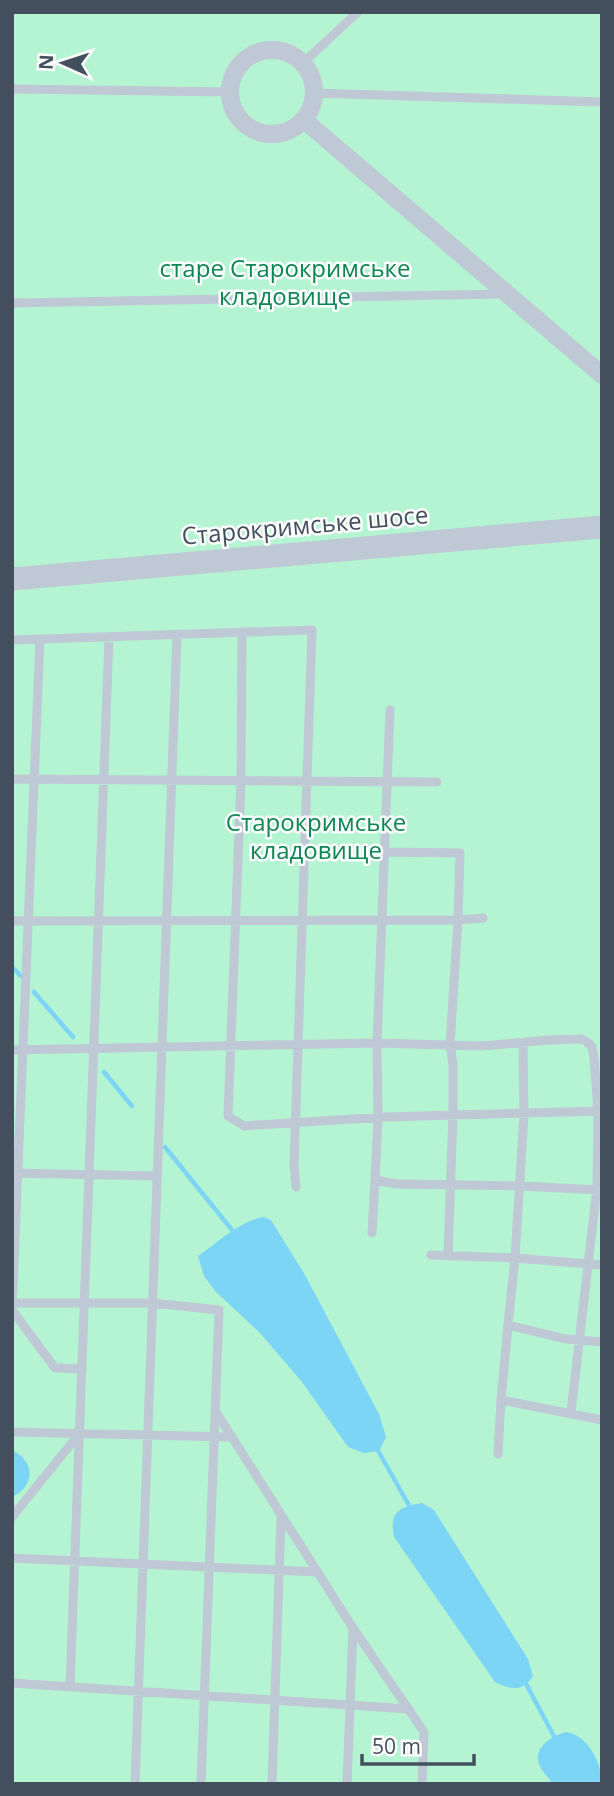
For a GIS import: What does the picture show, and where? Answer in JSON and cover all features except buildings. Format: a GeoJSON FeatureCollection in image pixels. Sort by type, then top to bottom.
{"type":"FeatureCollection","features":[{"type":"Feature","properties":{"kind":"street"},"geometry":{"type":"LineString","coordinates":[[274,50],[285,52],[303,63],[309,72],[314,93],[313,103],[298,126],[281,133],[261,133],[235,113],[230,92],[235,72],[242,63],[256,53],[274,50]]}},
{"type":"Feature","properties":{"kind":"street"},"geometry":{"type":"LineString","coordinates":[[304,120],[602,375]]}},
{"type":"Feature","properties":{"kind":"street","name":"Старокримське шосе"},"geometry":{"type":"LineString","coordinates":[[12,579],[602,527]]}},
{"type":"Feature","properties":{"kind":"lane"},"geometry":{"type":"LineString","coordinates":[[303,63],[358,12]]}},
{"type":"Feature","properties":{"kind":"lane"},"geometry":{"type":"LineString","coordinates":[[12,89],[230,92]]}},
{"type":"Feature","properties":{"kind":"lane"},"geometry":{"type":"LineString","coordinates":[[314,93],[602,102]]}},
{"type":"Feature","properties":{"kind":"lane"},"geometry":{"type":"LineString","coordinates":[[12,303],[507,293]]}},
{"type":"Feature","properties":{"kind":"lane"},"geometry":{"type":"LineString","coordinates":[[12,640],[313,630],[294,1165],[296,1187]]}},
{"type":"Feature","properties":{"kind":"lane"},"geometry":{"type":"LineString","coordinates":[[242,632],[241,780],[229,1116],[244,1126],[378,1118],[600,1111]]}},
{"type":"Feature","properties":{"kind":"lane"},"geometry":{"type":"LineString","coordinates":[[135,1784],[177,635]]}},
{"type":"Feature","properties":{"kind":"lane"},"geometry":{"type":"LineString","coordinates":[[70,1686],[109,637]]}},
{"type":"Feature","properties":{"kind":"lane"},"geometry":{"type":"LineString","coordinates":[[40,639],[29,921],[15,1174],[12,1310],[55,1368],[82,1369]]}},
{"type":"Feature","properties":{"kind":"lane"},"geometry":{"type":"LineString","coordinates":[[372,1233],[390,710]]}},
{"type":"Feature","properties":{"kind":"lane"},"geometry":{"type":"LineString","coordinates":[[12,779],[437,782]]}},
{"type":"Feature","properties":{"kind":"lane"},"geometry":{"type":"LineString","coordinates":[[384,852],[460,853],[457,961],[450,1045],[453,1064],[453,1115],[448,1256]]}},
{"type":"Feature","properties":{"kind":"lane"},"geometry":{"type":"LineString","coordinates":[[12,921],[483,919]]}},
{"type":"Feature","properties":{"kind":"lane"},"geometry":{"type":"LineString","coordinates":[[12,1050],[377,1042],[482,1046],[582,1039],[587,1042],[592,1047],[594,1057],[600,1111],[599,1190],[570,1412]]}},
{"type":"Feature","properties":{"kind":"lane"},"geometry":{"type":"LineString","coordinates":[[498,1454],[520,1186],[524,1114],[523,1043]]}},
{"type":"Feature","properties":{"kind":"lane"},"geometry":{"type":"LineString","coordinates":[[15,1174],[157,1176]]}},
{"type":"Feature","properties":{"kind":"lane"},"geometry":{"type":"LineString","coordinates":[[375,1181],[397,1184],[599,1190]]}},
{"type":"Feature","properties":{"kind":"lane"},"geometry":{"type":"LineString","coordinates":[[431,1255],[602,1265]]}},
{"type":"Feature","properties":{"kind":"lane"},"geometry":{"type":"LineString","coordinates":[[12,1303],[152,1303],[219,1310],[201,1784]]}},
{"type":"Feature","properties":{"kind":"lane"},"geometry":{"type":"LineString","coordinates":[[508,1325],[602,1342]]}},
{"type":"Feature","properties":{"kind":"lane"},"geometry":{"type":"LineString","coordinates":[[501,1400],[602,1419]]}},
{"type":"Feature","properties":{"kind":"lane"},"geometry":{"type":"LineString","coordinates":[[215,1411],[424,1732],[422,1784]]}},
{"type":"Feature","properties":{"kind":"lane"},"geometry":{"type":"LineString","coordinates":[[12,1432],[232,1437]]}},
{"type":"Feature","properties":{"kind":"lane"},"geometry":{"type":"LineString","coordinates":[[12,1517],[79,1434]]}},
{"type":"Feature","properties":{"kind":"lane"},"geometry":{"type":"LineString","coordinates":[[272,1784],[281,1515]]}},
{"type":"Feature","properties":{"kind":"lane"},"geometry":{"type":"LineString","coordinates":[[12,1558],[318,1572]]}},
{"type":"Feature","properties":{"kind":"lane"},"geometry":{"type":"LineString","coordinates":[[347,1784],[354,1628]]}},
{"type":"Feature","properties":{"kind":"lane"},"geometry":{"type":"LineString","coordinates":[[12,1683],[409,1709]]}},
{"type":"Feature","properties":{"kind":"green space"},"geometry":{"type":"Polygon","coordinates":[[[12,12],[602,12],[602,1784],[12,1784],[12,12]]]}},
{"type":"Feature","properties":{"kind":"water"},"geometry":{"type":"Polygon","coordinates":[[[263,1217],[271,1220],[305,1275],[379,1414],[386,1437],[379,1451],[364,1453],[348,1447],[302,1382],[259,1332],[215,1291],[204,1276],[198,1256],[237,1228],[263,1217]]]}},
{"type":"Feature","properties":{"kind":"water"},"geometry":{"type":"Polygon","coordinates":[[[12,1450],[25,1460],[30,1474],[25,1487],[12,1497],[12,1450]]]}},
{"type":"Feature","properties":{"kind":"water"},"geometry":{"type":"Polygon","coordinates":[[[422,1503],[434,1510],[528,1659],[533,1676],[525,1685],[511,1688],[495,1682],[394,1537],[393,1522],[397,1512],[422,1503]]]}},
{"type":"Feature","properties":{"kind":"water"},"geometry":{"type":"Polygon","coordinates":[[[566,1732],[581,1738],[592,1751],[602,1784],[553,1784],[543,1772],[538,1758],[541,1747],[555,1736],[566,1732]]]}},
{"type":"Feature","properties":{"kind":"waterway"},"geometry":{"type":"LineString","coordinates":[[12,967],[22,977]]}},
{"type":"Feature","properties":{"kind":"waterway"},"geometry":{"type":"LineString","coordinates":[[34,992],[73,1037]]}},
{"type":"Feature","properties":{"kind":"waterway"},"geometry":{"type":"LineString","coordinates":[[104,1072],[132,1106]]}},
{"type":"Feature","properties":{"kind":"waterway"},"geometry":{"type":"LineString","coordinates":[[165,1147],[236,1235]]}},
{"type":"Feature","properties":{"kind":"waterway"},"geometry":{"type":"LineString","coordinates":[[376,1447],[411,1509]]}},
{"type":"Feature","properties":{"kind":"waterway"},"geometry":{"type":"LineString","coordinates":[[524,1680],[556,1740]]}},
{"type":"Feature","properties":{"kind":"park label","name":"старе Старокримське кладовище"},"geometry":{"type":"Point","coordinates":[285,283]}},
{"type":"Feature","properties":{"kind":"park label","name":"Старокримське кладовище"},"geometry":{"type":"Point","coordinates":[316,837]}}]}
